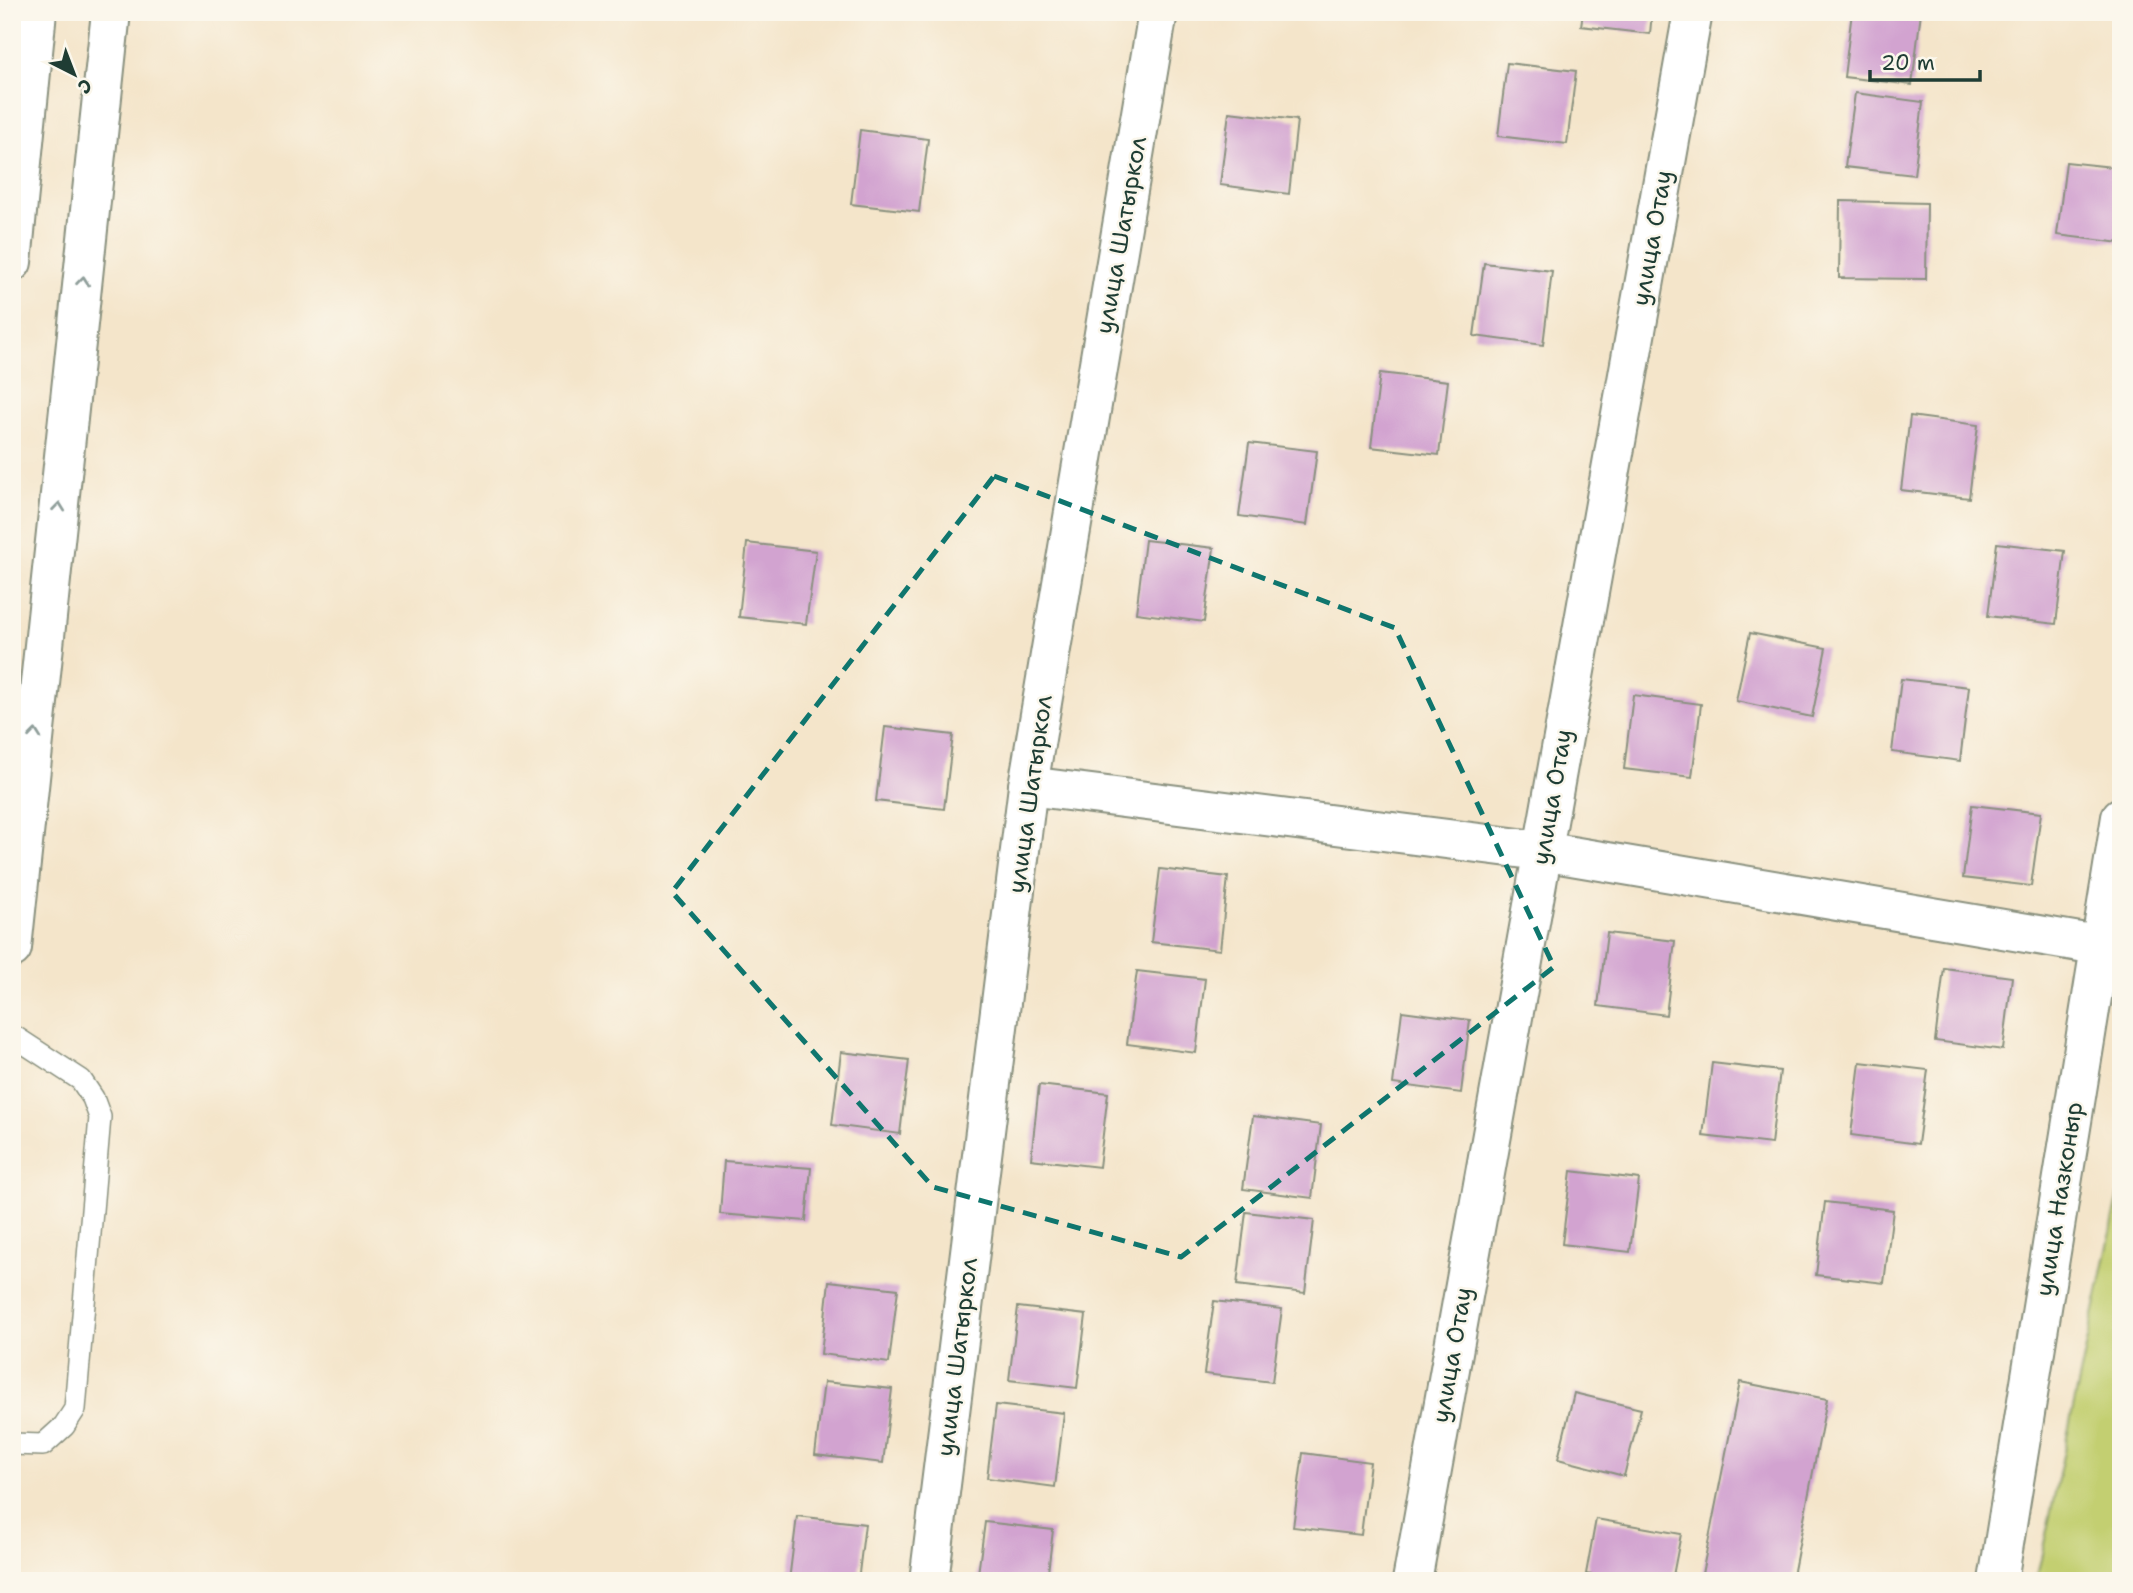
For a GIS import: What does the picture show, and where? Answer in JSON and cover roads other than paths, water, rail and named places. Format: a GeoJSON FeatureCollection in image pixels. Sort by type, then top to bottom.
{"type":"FeatureCollection","features":[{"type":"Feature","properties":{"kind":"main road"},"geometry":{"type":"LineString","coordinates":[[12,261],[37,12]]}},
{"type":"Feature","properties":{"kind":"main road"},"geometry":{"type":"LineString","coordinates":[[12,948],[111,12]]}},
{"type":"Feature","properties":{"kind":"main road","name":"улица Шатыркол"},"geometry":{"type":"LineString","coordinates":[[929,1581],[1028,786],[1158,12]]}},
{"type":"Feature","properties":{"kind":"main road","name":"улица Отау"},"geometry":{"type":"LineString","coordinates":[[1412,1581],[1693,12]]}},
{"type":"Feature","properties":{"kind":"main road"},"geometry":{"type":"LineString","coordinates":[[1028,786],[1542,851],[2110,947]]}},
{"type":"Feature","properties":{"kind":"main road","name":"улица Назконыр"},"geometry":{"type":"LineString","coordinates":[[1998,1581],[2110,947],[2121,817]]}},
{"type":"Feature","properties":{"kind":"lane"},"geometry":{"type":"LineString","coordinates":[[12,1035],[81,1080],[93,1098],[100,1117],[75,1409],[64,1426],[43,1445],[12,1444]]}}]}
